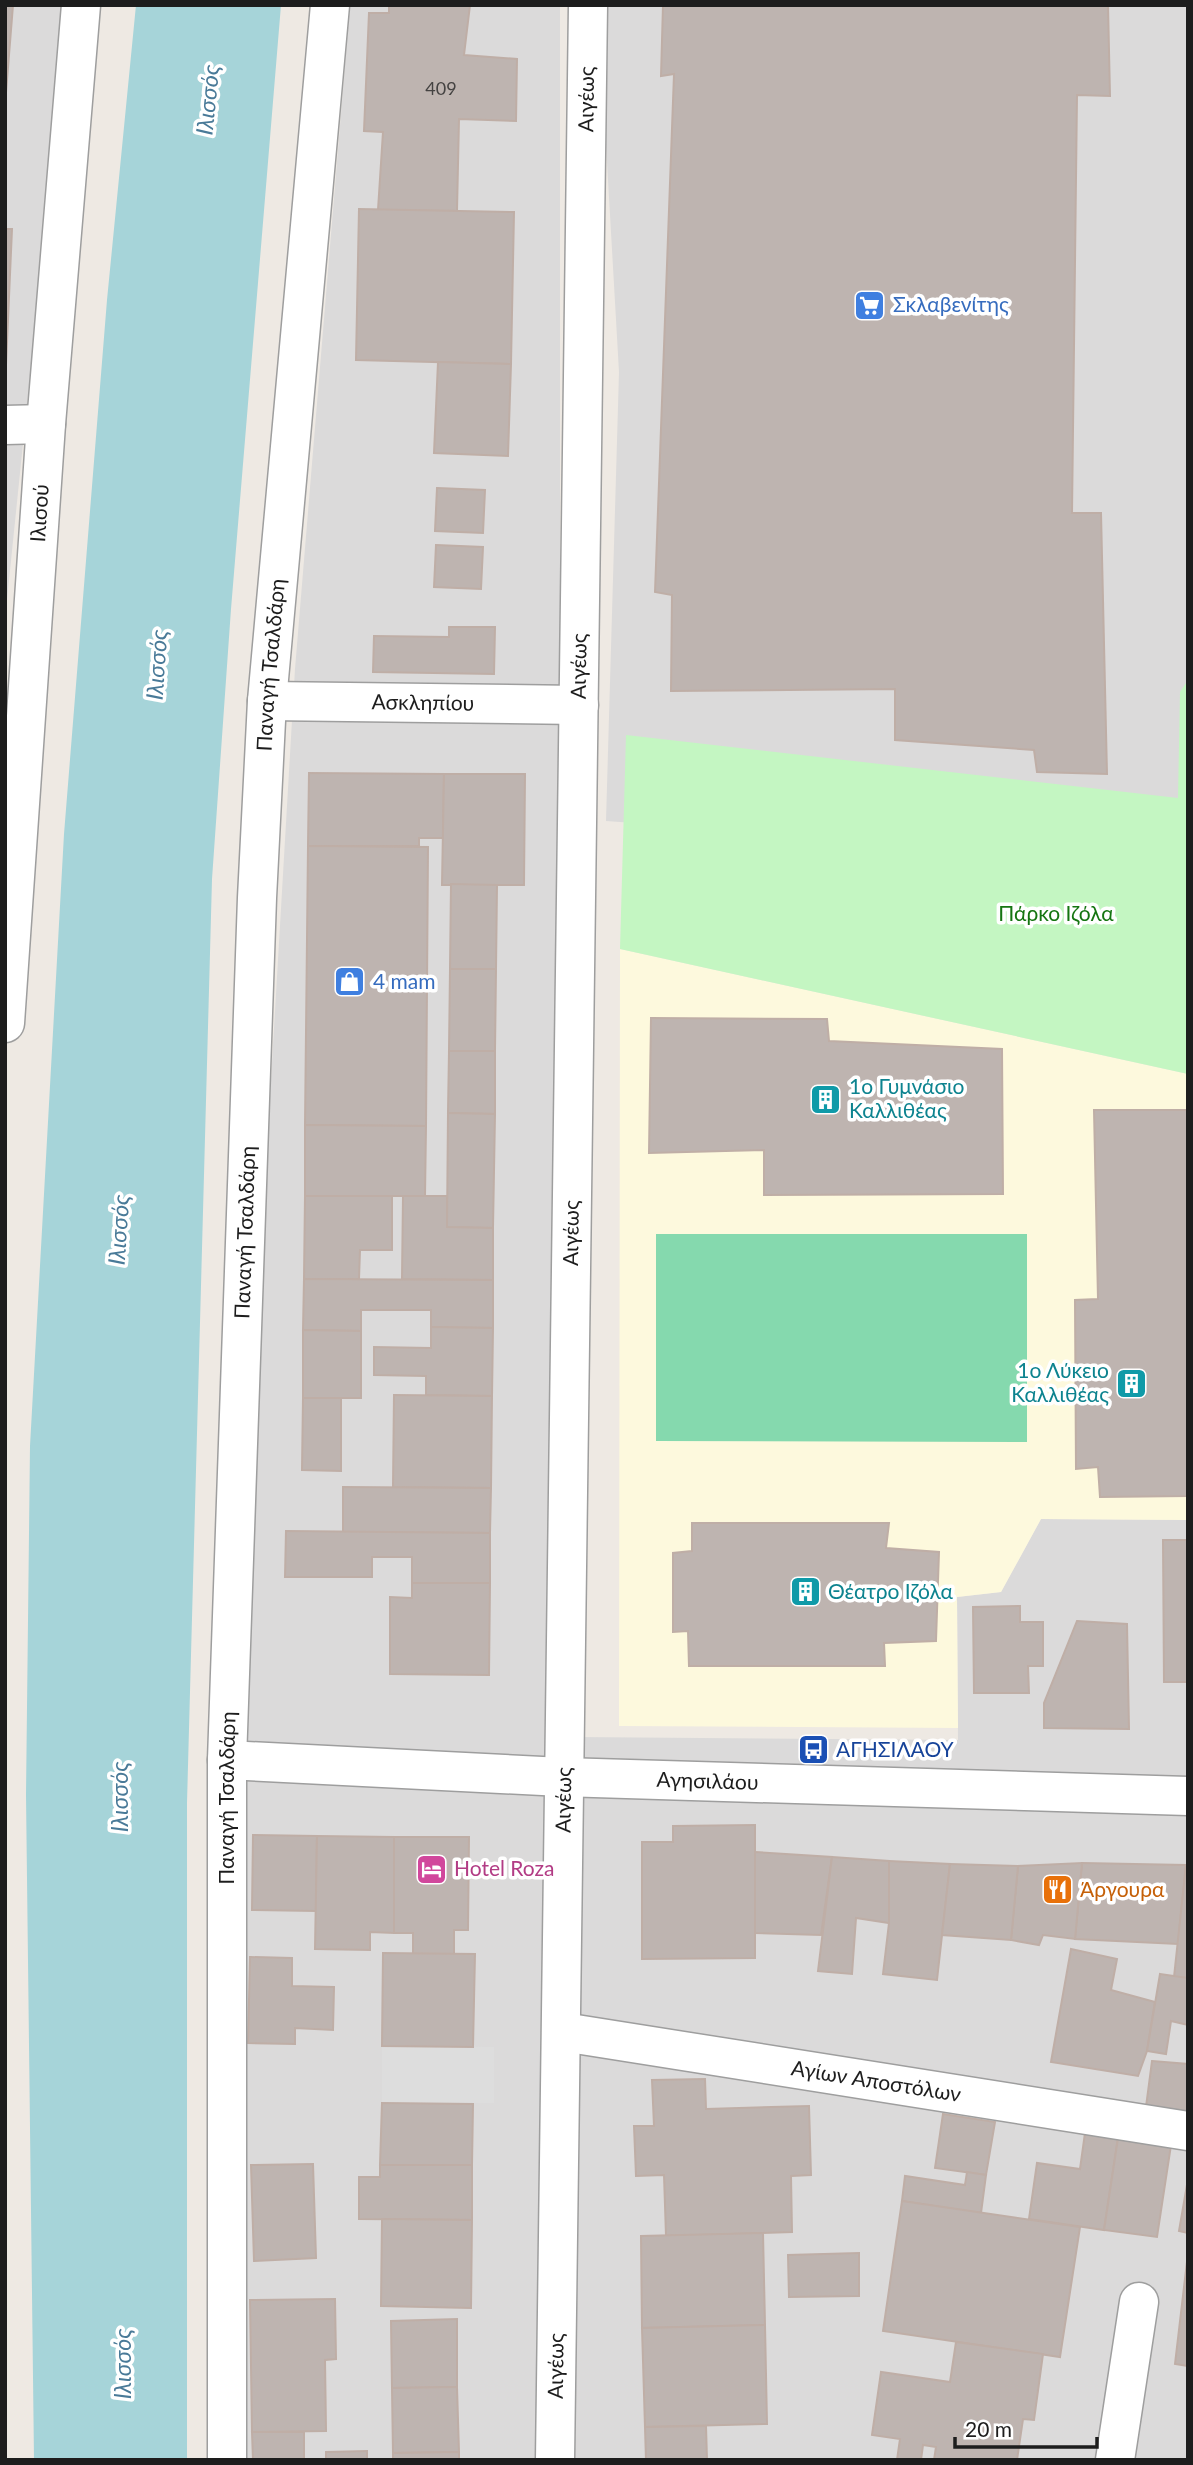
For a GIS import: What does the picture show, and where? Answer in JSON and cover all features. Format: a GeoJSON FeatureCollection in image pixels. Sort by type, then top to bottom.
{"type":"FeatureCollection","features":[{"type":"Feature","properties":{"kind":"street","name":"Ιλισού"},"geometry":{"type":"LineString","coordinates":[[5,1023],[8,922],[81,5]]}},
{"type":"Feature","properties":{"kind":"street","name":"Παναγή Τσαλδάρη"},"geometry":{"type":"LineString","coordinates":[[227,2460],[227,1760],[257,898],[267,701],[330,5]]}},
{"type":"Feature","properties":{"kind":"street","name":"Αιγέως"},"geometry":{"type":"LineString","coordinates":[[555,2460],[563,2032],[562,1777],[588,5]]}},
{"type":"Feature","properties":{"kind":"street"},"geometry":{"type":"LineString","coordinates":[[5,425],[46,424]]}},
{"type":"Feature","properties":{"kind":"street","name":"Ασκληπίου"},"geometry":{"type":"LineString","coordinates":[[267,701],[579,705]]}},
{"type":"Feature","properties":{"kind":"street","name":"Αγησιλάου"},"geometry":{"type":"LineString","coordinates":[[227,1760],[562,1777],[1188,1796]]}},
{"type":"Feature","properties":{"kind":"street","name":"Αγίων Αποστόλων"},"geometry":{"type":"LineString","coordinates":[[563,2032],[1188,2131]]}},
{"type":"Feature","properties":{"kind":"street"},"geometry":{"type":"LineString","coordinates":[[1115,2460],[1139,2302]]}},
{"type":"Feature","properties":{"kind":"shaded area"},"geometry":{"type":"Polygon","coordinates":[[[5,5],[68,5],[5,619],[5,5]]]}},
{"type":"Feature","properties":{"kind":"shaded area"},"geometry":{"type":"Polygon","coordinates":[[[350,5],[560,5],[560,675],[574,1737],[958,1740],[957,1597],[1001,1592],[1041,1519],[1188,1520],[1188,2460],[217,2460],[242,1576],[295,669],[350,5]]]}},
{"type":"Feature","properties":{"kind":"shaded area","name":"Σκλαβενίτης"},"geometry":{"type":"Polygon","coordinates":[[[598,5],[1188,5],[1188,862],[606,821],[619,372],[598,5]]]}},
{"type":"Feature","properties":{"kind":"shaded area"},"geometry":{"type":"Polygon","coordinates":[[[620,949],[1188,1074],[1188,1520],[1041,1519],[1001,1592],[957,1597],[958,1728],[619,1726],[620,949]]]}},
{"type":"Feature","properties":{"kind":"shaded area"},"geometry":{"type":"Polygon","coordinates":[[[382,2046],[494,2047],[494,2103],[382,2103],[382,2046]]]}},
{"type":"Feature","properties":{"kind":"green space","name":"Πάρκο Ιζόλα"},"geometry":{"type":"Polygon","coordinates":[[[1188,680],[1188,1074],[620,949],[626,735],[1178,798],[1180,692],[1188,680]]]}},
{"type":"Feature","properties":{"kind":"green space"},"geometry":{"type":"Polygon","coordinates":[[[656,1234],[1027,1234],[1027,1442],[656,1441],[656,1234]]]}},
{"type":"Feature","properties":{"kind":"water","name":"Ιλισσός"},"geometry":{"type":"Polygon","coordinates":[[[136,5],[281,5],[231,609],[212,879],[187,1803],[187,2460],[34,2460],[26,1795],[30,1446],[64,834],[107,300],[136,5]]]}},
{"type":"Feature","properties":{"kind":"building"},"geometry":{"type":"Polygon","coordinates":[[[5,5],[13,5],[5,105],[5,5]]]}},
{"type":"Feature","properties":{"kind":"building"},"geometry":{"type":"Polygon","coordinates":[[[389,5],[470,5],[464,55],[517,59],[516,121],[459,119],[457,211],[378,210],[383,132],[364,131],[369,13],[389,13],[389,5]]]}},
{"type":"Feature","properties":{"kind":"building","name":"Σκλαβενίτης"},"geometry":{"type":"Polygon","coordinates":[[[663,5],[1108,5],[1110,96],[1077,95],[1072,513],[1101,513],[1107,774],[1037,772],[1034,750],[895,740],[895,689],[671,691],[672,595],[655,592],[674,74],[661,76],[663,5]]]}},
{"type":"Feature","properties":{"kind":"building"},"geometry":{"type":"Polygon","coordinates":[[[359,209],[514,212],[511,364],[356,360],[359,209]]]}},
{"type":"Feature","properties":{"kind":"building"},"geometry":{"type":"Polygon","coordinates":[[[5,229],[12,229],[6,365],[5,365],[5,229]]]}},
{"type":"Feature","properties":{"kind":"building"},"geometry":{"type":"Polygon","coordinates":[[[438,362],[511,364],[508,456],[434,453],[438,362]]]}},
{"type":"Feature","properties":{"kind":"building"},"geometry":{"type":"Polygon","coordinates":[[[437,488],[485,490],[483,533],[435,531],[437,488]]]}},
{"type":"Feature","properties":{"kind":"building"},"geometry":{"type":"Polygon","coordinates":[[[436,545],[483,547],[481,589],[434,587],[436,545]]]}},
{"type":"Feature","properties":{"kind":"building"},"geometry":{"type":"Polygon","coordinates":[[[449,627],[495,627],[494,674],[373,672],[374,636],[449,637],[449,627]]]}},
{"type":"Feature","properties":{"kind":"building"},"geometry":{"type":"Polygon","coordinates":[[[309,773],[444,774],[443,838],[419,838],[419,846],[308,846],[309,773]]]}},
{"type":"Feature","properties":{"kind":"building"},"geometry":{"type":"Polygon","coordinates":[[[444,774],[525,774],[524,885],[442,885],[444,774]]]}},
{"type":"Feature","properties":{"kind":"building"},"geometry":{"type":"Polygon","coordinates":[[[308,846],[428,847],[426,1126],[305,1125],[308,846]]]}},
{"type":"Feature","properties":{"kind":"building"},"geometry":{"type":"Polygon","coordinates":[[[451,884],[497,885],[496,969],[450,969],[451,884]]]}},
{"type":"Feature","properties":{"kind":"building"},"geometry":{"type":"Polygon","coordinates":[[[450,969],[496,969],[495,1051],[449,1051],[450,969]]]}},
{"type":"Feature","properties":{"kind":"building","name":"1ο Γυμνάσιο Καλλιθέας"},"geometry":{"type":"Polygon","coordinates":[[[651,1018],[827,1019],[829,1041],[1002,1049],[1003,1194],[764,1195],[764,1150],[649,1153],[651,1018]]]}},
{"type":"Feature","properties":{"kind":"building"},"geometry":{"type":"Polygon","coordinates":[[[449,1051],[495,1051],[495,1114],[448,1113],[449,1051]]]}},
{"type":"Feature","properties":{"kind":"building","name":"1ο Λύκειο Καλλιθέας"},"geometry":{"type":"Polygon","coordinates":[[[1094,1110],[1188,1110],[1188,1496],[1100,1497],[1098,1467],[1076,1469],[1075,1300],[1098,1299],[1094,1110]]]}},
{"type":"Feature","properties":{"kind":"building"},"geometry":{"type":"Polygon","coordinates":[[[448,1113],[495,1114],[493,1228],[447,1227],[448,1113]]]}},
{"type":"Feature","properties":{"kind":"building"},"geometry":{"type":"Polygon","coordinates":[[[305,1125],[426,1126],[425,1196],[305,1196],[305,1125]]]}},
{"type":"Feature","properties":{"kind":"building"},"geometry":{"type":"Polygon","coordinates":[[[305,1196],[392,1196],[392,1250],[360,1250],[359,1279],[304,1279],[305,1196]]]}},
{"type":"Feature","properties":{"kind":"building"},"geometry":{"type":"Polygon","coordinates":[[[403,1196],[447,1196],[447,1227],[493,1228],[493,1280],[402,1279],[403,1196]]]}},
{"type":"Feature","properties":{"kind":"building"},"geometry":{"type":"Polygon","coordinates":[[[304,1279],[493,1280],[493,1328],[431,1327],[431,1310],[361,1310],[361,1331],[303,1330],[304,1279]]]}},
{"type":"Feature","properties":{"kind":"building"},"geometry":{"type":"Polygon","coordinates":[[[431,1327],[493,1328],[492,1396],[426,1395],[426,1376],[374,1375],[374,1347],[431,1348],[431,1327]]]}},
{"type":"Feature","properties":{"kind":"building"},"geometry":{"type":"Polygon","coordinates":[[[303,1330],[361,1331],[361,1398],[303,1398],[303,1330]]]}},
{"type":"Feature","properties":{"kind":"building"},"geometry":{"type":"Polygon","coordinates":[[[394,1395],[492,1396],[491,1488],[393,1487],[394,1395]]]}},
{"type":"Feature","properties":{"kind":"building"},"geometry":{"type":"Polygon","coordinates":[[[303,1398],[341,1398],[341,1471],[302,1470],[303,1398]]]}},
{"type":"Feature","properties":{"kind":"building"},"geometry":{"type":"Polygon","coordinates":[[[343,1487],[491,1488],[490,1533],[343,1532],[343,1487]]]}},
{"type":"Feature","properties":{"kind":"building","name":"Θέατρο Ιζόλα"},"geometry":{"type":"Polygon","coordinates":[[[692,1523],[889,1523],[886,1548],[939,1552],[936,1641],[884,1643],[885,1666],[689,1666],[688,1631],[673,1632],[673,1553],[692,1551],[692,1523]]]}},
{"type":"Feature","properties":{"kind":"building"},"geometry":{"type":"Polygon","coordinates":[[[286,1531],[490,1533],[490,1583],[412,1583],[412,1557],[372,1557],[372,1577],[285,1577],[286,1531]]]}},
{"type":"Feature","properties":{"kind":"building"},"geometry":{"type":"Polygon","coordinates":[[[1163,1540],[1188,1540],[1188,1682],[1164,1682],[1163,1540]]]}},
{"type":"Feature","properties":{"kind":"building"},"geometry":{"type":"Polygon","coordinates":[[[412,1583],[490,1583],[489,1675],[390,1674],[390,1597],[412,1598],[412,1583]]]}},
{"type":"Feature","properties":{"kind":"building"},"geometry":{"type":"Polygon","coordinates":[[[1020,1606],[1020,1622],[1043,1622],[1043,1666],[1028,1666],[1029,1693],[974,1693],[973,1607],[1020,1606]]]}},
{"type":"Feature","properties":{"kind":"building"},"geometry":{"type":"Polygon","coordinates":[[[1077,1621],[1127,1624],[1129,1729],[1044,1728],[1044,1703],[1077,1621]]]}},
{"type":"Feature","properties":{"kind":"building"},"geometry":{"type":"Polygon","coordinates":[[[755,1825],[755,1958],[642,1959],[642,1842],[673,1842],[673,1826],[755,1825]]]}},
{"type":"Feature","properties":{"kind":"building"},"geometry":{"type":"Polygon","coordinates":[[[253,1835],[317,1836],[316,1911],[252,1910],[253,1835]]]}},
{"type":"Feature","properties":{"kind":"building"},"geometry":{"type":"Polygon","coordinates":[[[317,1836],[394,1837],[394,1933],[370,1932],[370,1950],[315,1949],[317,1836]]]}},
{"type":"Feature","properties":{"kind":"building","name":"Hotel Roza"},"geometry":{"type":"Polygon","coordinates":[[[394,1837],[469,1837],[468,1930],[454,1930],[454,1954],[413,1954],[413,1933],[394,1933],[394,1837]]]}},
{"type":"Feature","properties":{"kind":"building"},"geometry":{"type":"Polygon","coordinates":[[[755,1852],[832,1857],[821,1935],[755,1933],[755,1852]]]}},
{"type":"Feature","properties":{"kind":"building"},"geometry":{"type":"Polygon","coordinates":[[[832,1857],[889,1861],[889,1923],[856,1918],[852,1974],[818,1971],[832,1857]]]}},
{"type":"Feature","properties":{"kind":"building"},"geometry":{"type":"Polygon","coordinates":[[[889,1861],[950,1864],[937,1980],[883,1974],[889,1923],[889,1861]]]}},
{"type":"Feature","properties":{"kind":"building"},"geometry":{"type":"Polygon","coordinates":[[[1082,1863],[1186,1865],[1178,1944],[1075,1939],[1082,1863]]]}},
{"type":"Feature","properties":{"kind":"building"},"geometry":{"type":"Polygon","coordinates":[[[1082,1863],[1075,1939],[1043,1935],[1039,1945],[1011,1940],[1018,1866],[1082,1863]]]}},
{"type":"Feature","properties":{"kind":"building"},"geometry":{"type":"Polygon","coordinates":[[[950,1864],[1018,1866],[1011,1940],[942,1935],[950,1864]]]}},
{"type":"Feature","properties":{"kind":"building"},"geometry":{"type":"Polygon","coordinates":[[[1188,1865],[1188,1978],[1174,1977],[1188,1865]]]}},
{"type":"Feature","properties":{"kind":"building"},"geometry":{"type":"Polygon","coordinates":[[[1071,1949],[1117,1959],[1111,1990],[1155,2002],[1147,2051],[1138,2076],[1051,2062],[1071,1949]]]}},
{"type":"Feature","properties":{"kind":"building"},"geometry":{"type":"Polygon","coordinates":[[[383,1953],[475,1954],[473,2047],[382,2046],[383,1953]]]}},
{"type":"Feature","properties":{"kind":"building"},"geometry":{"type":"Polygon","coordinates":[[[250,1957],[292,1958],[292,1986],[334,1987],[333,2030],[295,2028],[295,2044],[248,2043],[250,1957]]]}},
{"type":"Feature","properties":{"kind":"building"},"geometry":{"type":"Polygon","coordinates":[[[1160,1974],[1188,1978],[1188,2025],[1171,2021],[1166,2054],[1147,2051],[1160,1974]]]}},
{"type":"Feature","properties":{"kind":"building"},"geometry":{"type":"Polygon","coordinates":[[[1152,2061],[1188,2064],[1188,2112],[1146,2107],[1152,2061]]]}},
{"type":"Feature","properties":{"kind":"building"},"geometry":{"type":"Polygon","coordinates":[[[705,2079],[706,2109],[809,2106],[811,2175],[791,2176],[792,2232],[666,2236],[664,2175],[636,2176],[634,2126],[654,2126],[652,2080],[705,2079]]]}},
{"type":"Feature","properties":{"kind":"building"},"geometry":{"type":"Polygon","coordinates":[[[382,2103],[473,2104],[472,2165],[380,2165],[382,2103]]]}},
{"type":"Feature","properties":{"kind":"building"},"geometry":{"type":"Polygon","coordinates":[[[943,2114],[995,2122],[986,2175],[935,2168],[943,2114]]]}},
{"type":"Feature","properties":{"kind":"building"},"geometry":{"type":"Polygon","coordinates":[[[1085,2133],[1118,2138],[1104,2230],[1029,2219],[1037,2163],[1080,2169],[1085,2133]]]}},
{"type":"Feature","properties":{"kind":"building"},"geometry":{"type":"Polygon","coordinates":[[[1118,2138],[1171,2145],[1157,2237],[1104,2230],[1118,2138]]]}},
{"type":"Feature","properties":{"kind":"building"},"geometry":{"type":"Polygon","coordinates":[[[313,2164],[316,2258],[254,2261],[251,2165],[313,2164]]]}},
{"type":"Feature","properties":{"kind":"building"},"geometry":{"type":"Polygon","coordinates":[[[380,2165],[472,2165],[472,2220],[359,2219],[359,2177],[380,2177],[380,2165]]]}},
{"type":"Feature","properties":{"kind":"building"},"geometry":{"type":"Polygon","coordinates":[[[967,2172],[986,2175],[981,2213],[902,2201],[905,2176],[965,2185],[967,2172]]]}},
{"type":"Feature","properties":{"kind":"building"},"geometry":{"type":"Polygon","coordinates":[[[1188,2179],[1188,2233],[1179,2231],[1188,2179]]]}},
{"type":"Feature","properties":{"kind":"building"},"geometry":{"type":"Polygon","coordinates":[[[902,2201],[1080,2227],[1060,2357],[883,2331],[902,2201]]]}},
{"type":"Feature","properties":{"kind":"building"},"geometry":{"type":"Polygon","coordinates":[[[382,2219],[472,2220],[471,2308],[381,2306],[382,2219]]]}},
{"type":"Feature","properties":{"kind":"building"},"geometry":{"type":"Polygon","coordinates":[[[763,2233],[765,2325],[642,2328],[641,2236],[763,2233]]]}},
{"type":"Feature","properties":{"kind":"building"},"geometry":{"type":"Polygon","coordinates":[[[859,2253],[859,2296],[789,2297],[788,2255],[859,2253]]]}},
{"type":"Feature","properties":{"kind":"building"},"geometry":{"type":"Polygon","coordinates":[[[1188,2253],[1188,2366],[1175,2364],[1188,2253]]]}},
{"type":"Feature","properties":{"kind":"building"},"geometry":{"type":"Polygon","coordinates":[[[335,2299],[336,2359],[325,2360],[326,2431],[252,2432],[250,2300],[335,2299]]]}},
{"type":"Feature","properties":{"kind":"building"},"geometry":{"type":"Polygon","coordinates":[[[457,2319],[457,2387],[392,2388],[391,2321],[457,2319]]]}},
{"type":"Feature","properties":{"kind":"building"},"geometry":{"type":"Polygon","coordinates":[[[765,2325],[767,2424],[645,2427],[642,2328],[765,2325]]]}},
{"type":"Feature","properties":{"kind":"building"},"geometry":{"type":"Polygon","coordinates":[[[956,2342],[1043,2354],[1034,2420],[1023,2419],[1017,2460],[934,2460],[936,2447],[923,2445],[921,2460],[897,2460],[900,2439],[872,2435],[881,2372],[950,2382],[956,2342]]]}},
{"type":"Feature","properties":{"kind":"building"},"geometry":{"type":"Polygon","coordinates":[[[457,2387],[459,2452],[393,2453],[392,2388],[457,2387]]]}},
{"type":"Feature","properties":{"kind":"building"},"geometry":{"type":"Polygon","coordinates":[[[706,2426],[707,2460],[646,2460],[645,2427],[706,2426]]]}},
{"type":"Feature","properties":{"kind":"building"},"geometry":{"type":"Polygon","coordinates":[[[252,2432],[304,2432],[304,2460],[253,2460],[252,2432]]]}},
{"type":"Feature","properties":{"kind":"building"},"geometry":{"type":"Polygon","coordinates":[[[367,2451],[367,2460],[326,2460],[326,2452],[367,2451]]]}},
{"type":"Feature","properties":{"kind":"building"},"geometry":{"type":"Polygon","coordinates":[[[459,2452],[459,2460],[393,2460],[393,2453],[459,2452]]]}},
{"type":"Feature","properties":{"kind":"place","name":"Σκλαβενίτης"},"geometry":{"type":"Point","coordinates":[870,305]}},
{"type":"Feature","properties":{"kind":"place","name":"4 mam"},"geometry":{"type":"Point","coordinates":[350,982]}},
{"type":"Feature","properties":{"kind":"place","name":"1ο Γυμνάσιο Καλλιθέας"},"geometry":{"type":"Point","coordinates":[826,1099]}},
{"type":"Feature","properties":{"kind":"place","name":"1ο Λύκειο Καλλιθέας"},"geometry":{"type":"Point","coordinates":[1132,1383]}},
{"type":"Feature","properties":{"kind":"place","name":"Θέατρο Ιζόλα"},"geometry":{"type":"Point","coordinates":[805,1592]}},
{"type":"Feature","properties":{"kind":"place","name":"ΑΓΗΣΙΛΑΟΥ"},"geometry":{"type":"Point","coordinates":[813,1750]}},
{"type":"Feature","properties":{"kind":"place","name":"Hotel Roza"},"geometry":{"type":"Point","coordinates":[431,1869]}},
{"type":"Feature","properties":{"kind":"place","name":"Άργουρα"},"geometry":{"type":"Point","coordinates":[1057,1890]}}]}
